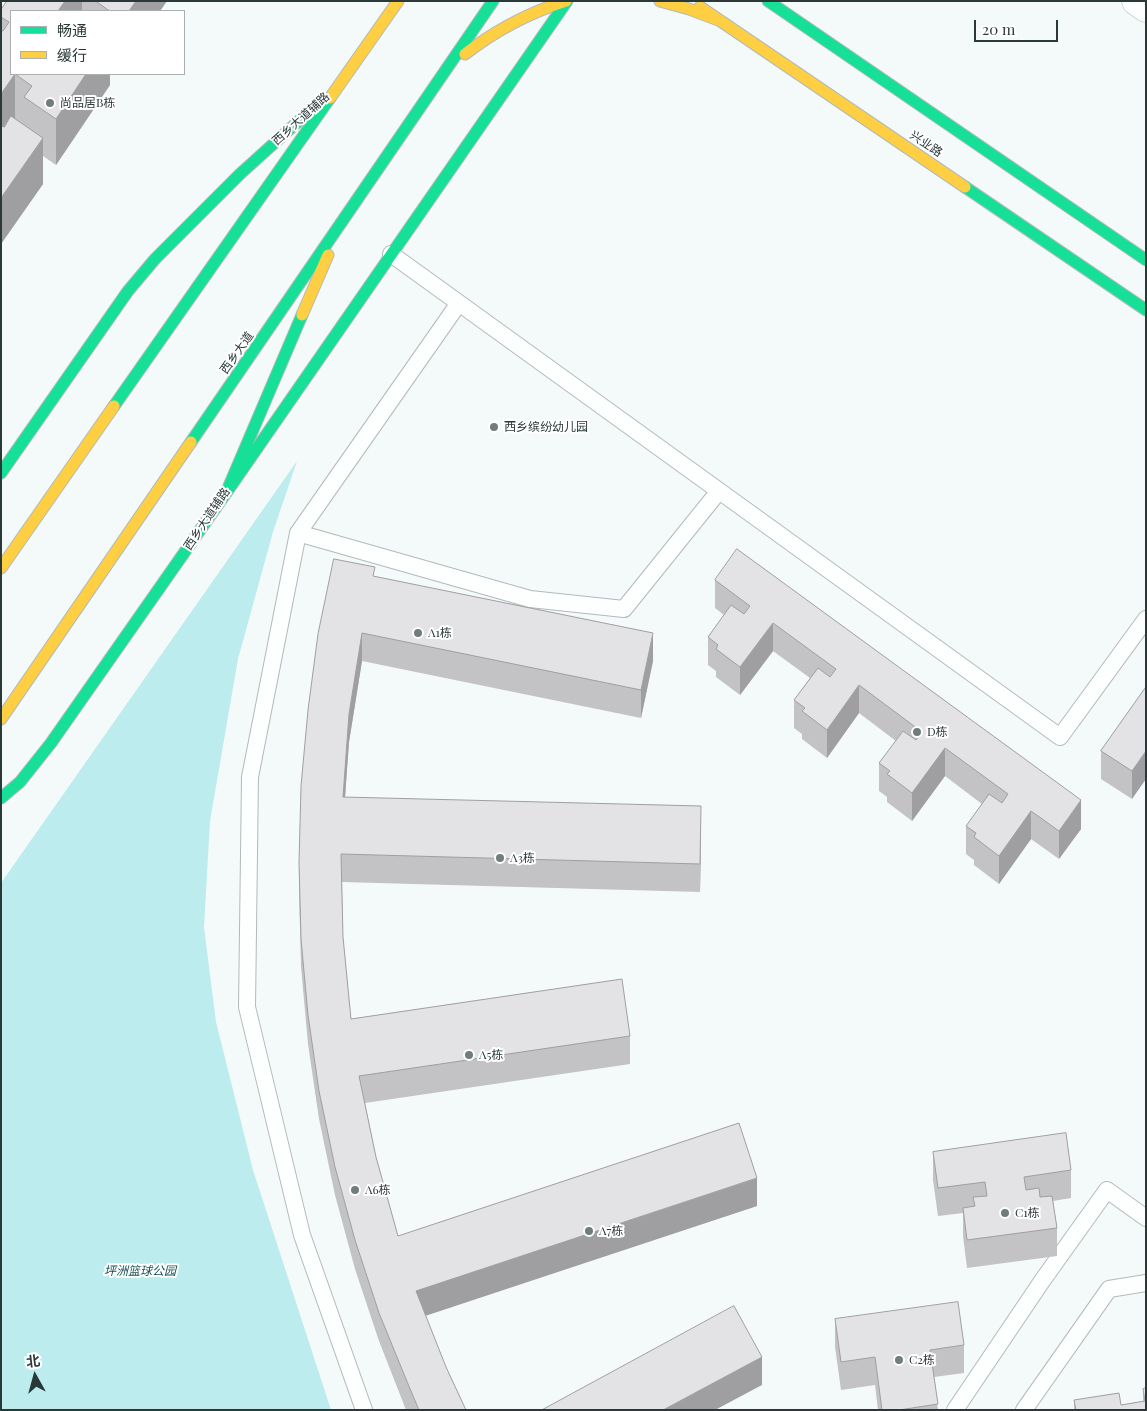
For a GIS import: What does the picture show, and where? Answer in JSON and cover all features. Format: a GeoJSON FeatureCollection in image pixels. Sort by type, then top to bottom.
{"type":"FeatureCollection","features":[{"type":"Feature","properties":{"kind":"main road"},"geometry":{"type":"LineString","coordinates":[[376,32],[388,1]]}},
{"type":"Feature","properties":{"kind":"main road"},"geometry":{"type":"LineString","coordinates":[[1,568],[398,1]]}},
{"type":"Feature","properties":{"kind":"main road","name":"西乡大道"},"geometry":{"type":"LineString","coordinates":[[1,719],[341,226],[441,74],[493,1]]}},
{"type":"Feature","properties":{"kind":"main road"},"geometry":{"type":"LineString","coordinates":[[441,74],[485,37],[538,9],[567,1]]}},
{"type":"Feature","properties":{"kind":"main road"},"geometry":{"type":"LineString","coordinates":[[226,493],[567,1]]}},
{"type":"Feature","properties":{"kind":"main road"},"geometry":{"type":"LineString","coordinates":[[660,1],[689,8],[721,22]]}},
{"type":"Feature","properties":{"kind":"main road","name":"兴业路"},"geometry":{"type":"LineString","coordinates":[[692,1],[1146,310]]}},
{"type":"Feature","properties":{"kind":"main road"},"geometry":{"type":"LineString","coordinates":[[768,1],[1146,260]]}},
{"type":"Feature","properties":{"kind":"main road","name":"西乡大道辅路"},"geometry":{"type":"LineString","coordinates":[[1,474],[128,291],[155,259],[240,174],[337,87]]}},
{"type":"Feature","properties":{"kind":"main road","name":"西乡大道辅路"},"geometry":{"type":"LineString","coordinates":[[10,790],[51,743],[226,493],[341,226]]}},
{"type":"Feature","properties":{"kind":"street"},"geometry":{"type":"LineString","coordinates":[[1136,1],[1146,8]]}},
{"type":"Feature","properties":{"kind":"street","name":"西乡大道辅路"},"geometry":{"type":"LineString","coordinates":[[1,808],[10,790]]}},
{"type":"Feature","properties":{"kind":"lane"},"geometry":{"type":"LineString","coordinates":[[392,254],[1060,737],[1146,619]]}},
{"type":"Feature","properties":{"kind":"lane"},"geometry":{"type":"LineString","coordinates":[[364,1410],[302,1235],[247,1007],[250,777],[298,533],[459,303]]}},
{"type":"Feature","properties":{"kind":"lane"},"geometry":{"type":"LineString","coordinates":[[298,533],[530,599],[624,609],[719,491]]}},
{"type":"Feature","properties":{"kind":"lane"},"geometry":{"type":"LineString","coordinates":[[955,1410],[1042,1281],[1107,1190],[1146,1218]]}},
{"type":"Feature","properties":{"kind":"lane"},"geometry":{"type":"LineString","coordinates":[[1024,1410],[1109,1289],[1146,1284]]}},
{"type":"Feature","properties":{"kind":"green space","name":"坪洲篮球公园"},"geometry":{"type":"Polygon","coordinates":[[[297,461],[273,532],[238,659],[210,821],[204,927],[216,1022],[253,1170],[331,1410],[1,1410],[1,883],[297,461]]]}},
{"type":"Feature","properties":{"kind":"building"},"geometry":{"type":"Polygon","coordinates":[[[7,1],[65,1],[59,10],[10,10],[10,75],[14,75],[1,94],[1,30],[3,31],[9,22],[1,17],[1,10],[7,1]]]}},
{"type":"Feature","properties":{"kind":"building"},"geometry":{"type":"Polygon","coordinates":[[[96,1],[136,1],[130,10],[109,10],[96,1]]]}},
{"type":"Feature","properties":{"kind":"building"},"geometry":{"type":"Polygon","coordinates":[[[16,75],[85,75],[56,119],[24,97],[32,86],[16,75]]]}},
{"type":"Feature","properties":{"kind":"building"},"geometry":{"type":"Polygon","coordinates":[[[11,116],[43,138],[1,198],[1,126],[4,127],[11,116]]]}},
{"type":"Feature","properties":{"kind":"building"},"geometry":{"type":"Polygon","coordinates":[[[737,549],[1081,800],[1059,831],[1031,811],[999,856],[974,837],[976,833],[966,826],[989,794],[1002,803],[1008,794],[945,748],[912,793],[887,774],[890,771],[879,763],[903,731],[916,740],[922,732],[859,685],[827,730],[802,711],[805,708],[794,700],[818,668],[830,677],[836,669],[773,623],[740,667],[716,649],[718,645],[708,637],[731,605],[744,614],[750,606],[715,580],[737,549]]]}},
{"type":"Feature","properties":{"kind":"building"},"geometry":{"type":"Polygon","coordinates":[[[334,559],[375,567],[373,576],[653,633],[641,690],[362,633],[349,714],[343,797],[701,806],[700,864],[341,854],[343,937],[351,1019],[622,979],[630,1036],[359,1076],[376,1157],[398,1236],[739,1123],[757,1178],[416,1291],[446,1367],[466,1410],[419,1410],[379,1313],[355,1240],[335,1167],[319,1091],[308,1015],[301,939],[299,863],[301,786],[318,634],[334,559]]]}},
{"type":"Feature","properties":{"kind":"building"},"geometry":{"type":"Polygon","coordinates":[[[1146,687],[1146,751],[1132,771],[1101,751],[1146,687]]]}},
{"type":"Feature","properties":{"kind":"building"},"geometry":{"type":"Polygon","coordinates":[[[1066,1133],[1071,1170],[1024,1177],[1026,1190],[1039,1188],[1040,1197],[1052,1196],[1057,1228],[967,1240],[963,1208],[975,1206],[973,1197],[987,1196],[985,1182],[938,1188],[933,1152],[1066,1133]]]}},
{"type":"Feature","properties":{"kind":"building"},"geometry":{"type":"Polygon","coordinates":[[[958,1302],[964,1345],[930,1350],[938,1404],[899,1410],[882,1410],[875,1357],[841,1362],[835,1319],[958,1302]]]}},
{"type":"Feature","properties":{"kind":"building"},"geometry":{"type":"Polygon","coordinates":[[[734,1306],[762,1357],[663,1410],[542,1410],[734,1306]]]}},
{"type":"Feature","properties":{"kind":"building"},"geometry":{"type":"Polygon","coordinates":[[[1146,1388],[1146,1410],[1076,1410],[1074,1400],[1119,1393],[1121,1405],[1145,1401],[1143,1389],[1146,1388]]]}},
{"type":"Feature","properties":{"kind":"traffic: fast"},"geometry":{"type":"LineString","coordinates":[[191,442],[493,1]]}},
{"type":"Feature","properties":{"kind":"traffic: fast"},"geometry":{"type":"LineString","coordinates":[[226,493],[567,1]]}},
{"type":"Feature","properties":{"kind":"traffic: fast"},"geometry":{"type":"LineString","coordinates":[[768,1],[1146,260]]}},
{"type":"Feature","properties":{"kind":"traffic: fast"},"geometry":{"type":"LineString","coordinates":[[114,406],[330,98]]}},
{"type":"Feature","properties":{"kind":"traffic: fast"},"geometry":{"type":"LineString","coordinates":[[1,473],[128,291],[155,259],[240,174],[322,100]]}},
{"type":"Feature","properties":{"kind":"traffic: fast"},"geometry":{"type":"LineString","coordinates":[[965,187],[1146,310]]}},
{"type":"Feature","properties":{"kind":"traffic: fast"},"geometry":{"type":"LineString","coordinates":[[1,798],[20,782],[51,743],[226,493],[302,315]]}},
{"type":"Feature","properties":{"kind":"traffic: slow"},"geometry":{"type":"LineString","coordinates":[[330,98],[398,1]]}},
{"type":"Feature","properties":{"kind":"traffic: slow"},"geometry":{"type":"LineString","coordinates":[[465,54],[513,23],[566,1]]}},
{"type":"Feature","properties":{"kind":"traffic: slow"},"geometry":{"type":"LineString","coordinates":[[660,1],[721,21]]}},
{"type":"Feature","properties":{"kind":"traffic: slow"},"geometry":{"type":"LineString","coordinates":[[700,7],[965,187]]}},
{"type":"Feature","properties":{"kind":"traffic: slow"},"geometry":{"type":"LineString","coordinates":[[302,315],[328,255]]}},
{"type":"Feature","properties":{"kind":"traffic: slow"},"geometry":{"type":"LineString","coordinates":[[1,568],[114,406]]}},
{"type":"Feature","properties":{"kind":"traffic: slow"},"geometry":{"type":"LineString","coordinates":[[1,719],[191,442]]}},
{"type":"Feature","properties":{"kind":"place","name":"尚品居B栋"},"geometry":{"type":"Point","coordinates":[50,103]}},
{"type":"Feature","properties":{"kind":"place","name":"西乡缤纷幼儿园"},"geometry":{"type":"Point","coordinates":[494,427]}},
{"type":"Feature","properties":{"kind":"place","name":"A1栋"},"geometry":{"type":"Point","coordinates":[418,633]}},
{"type":"Feature","properties":{"kind":"place","name":"D栋"},"geometry":{"type":"Point","coordinates":[917,732]}},
{"type":"Feature","properties":{"kind":"place","name":"A3栋"},"geometry":{"type":"Point","coordinates":[500,858]}},
{"type":"Feature","properties":{"kind":"place","name":"A5栋"},"geometry":{"type":"Point","coordinates":[469,1055]}},
{"type":"Feature","properties":{"kind":"place","name":"A6栋"},"geometry":{"type":"Point","coordinates":[355,1190]}},
{"type":"Feature","properties":{"kind":"place","name":"C1栋"},"geometry":{"type":"Point","coordinates":[1005,1213]}},
{"type":"Feature","properties":{"kind":"place","name":"A7栋"},"geometry":{"type":"Point","coordinates":[589,1231]}},
{"type":"Feature","properties":{"kind":"place","name":"C2栋"},"geometry":{"type":"Point","coordinates":[899,1360]}}]}
